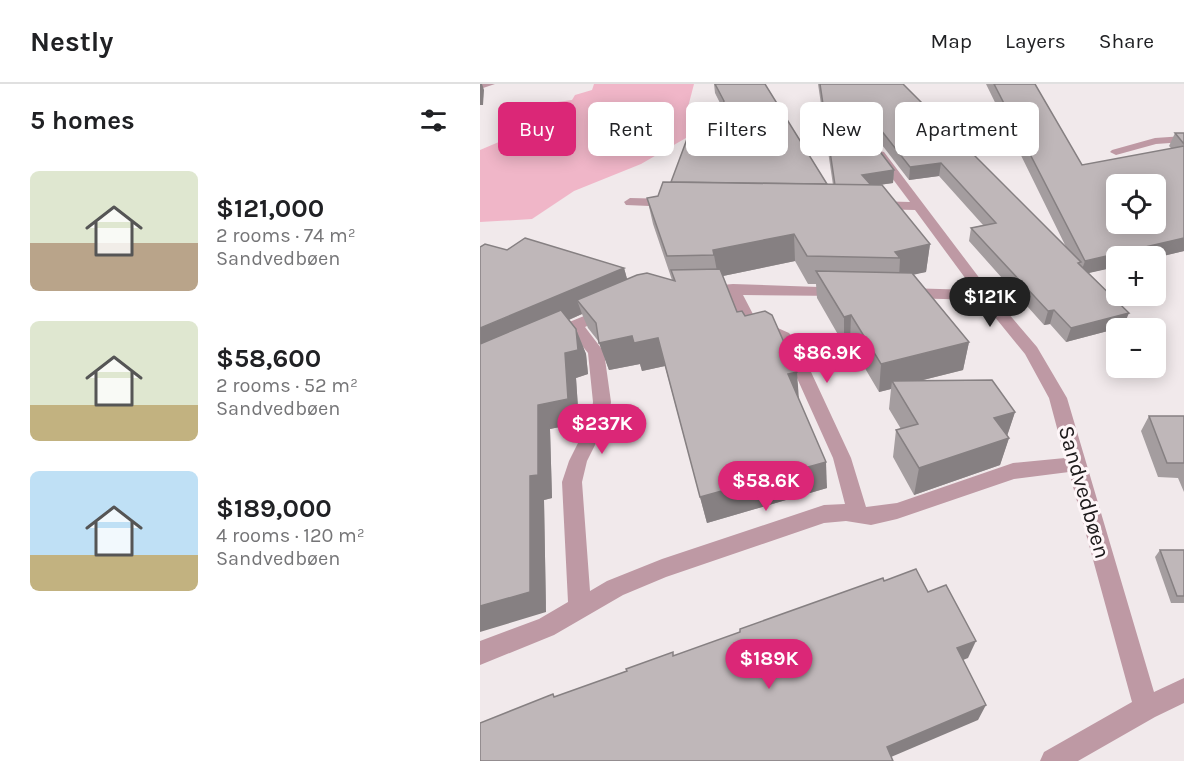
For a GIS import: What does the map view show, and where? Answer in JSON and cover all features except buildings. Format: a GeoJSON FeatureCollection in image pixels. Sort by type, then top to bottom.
{"type":"FeatureCollection","features":[{"type":"Feature","properties":{"kind":"street"},"geometry":{"type":"LineString","coordinates":[[480,86],[490,84]]}},
{"type":"Feature","properties":{"kind":"street"},"geometry":{"type":"LineString","coordinates":[[1116,152],[1155,141],[1184,139]]}},
{"type":"Feature","properties":{"kind":"street","name":"Sandvedbøen"},"geometry":{"type":"LineString","coordinates":[[882,156],[985,295],[1031,351],[1058,398],[1146,708]]}},
{"type":"Feature","properties":{"kind":"street"},"geometry":{"type":"LineString","coordinates":[[630,202],[688,203]]}},
{"type":"Feature","properties":{"kind":"street"},"geometry":{"type":"LineString","coordinates":[[862,205],[919,206]]}},
{"type":"Feature","properties":{"kind":"street"},"geometry":{"type":"LineString","coordinates":[[733,289],[749,321],[783,337],[790,344],[842,459],[858,514]]}},
{"type":"Feature","properties":{"kind":"street"},"geometry":{"type":"LineString","coordinates":[[686,290],[853,292]]}},
{"type":"Feature","properties":{"kind":"street"},"geometry":{"type":"LineString","coordinates":[[889,292],[985,295]]}},
{"type":"Feature","properties":{"kind":"street"},"geometry":{"type":"LineString","coordinates":[[533,344],[618,306]]}},
{"type":"Feature","properties":{"kind":"street"},"geometry":{"type":"LineString","coordinates":[[575,326],[596,352],[602,402],[600,417],[578,461],[572,482],[580,607]]}},
{"type":"Feature","properties":{"kind":"street"},"geometry":{"type":"LineString","coordinates":[[480,653],[516,640],[615,588],[662,569],[824,514],[871,516],[897,510],[1013,471],[1076,464]]}},
{"type":"Feature","properties":{"kind":"street"},"geometry":{"type":"LineString","coordinates":[[1053,761],[1146,708],[1184,690]]}},
{"type":"Feature","properties":{"kind":"shaded area"},"geometry":{"type":"Polygon","coordinates":[[[594,84],[694,84],[689,102],[686,102],[686,138],[674,145],[674,102],[588,102],[588,156],[655,156],[641,164],[574,191],[532,219],[480,222],[480,150],[498,142],[498,156],[576,156],[576,102],[557,102],[572,100],[575,95],[592,90],[594,84]]]}}]}
